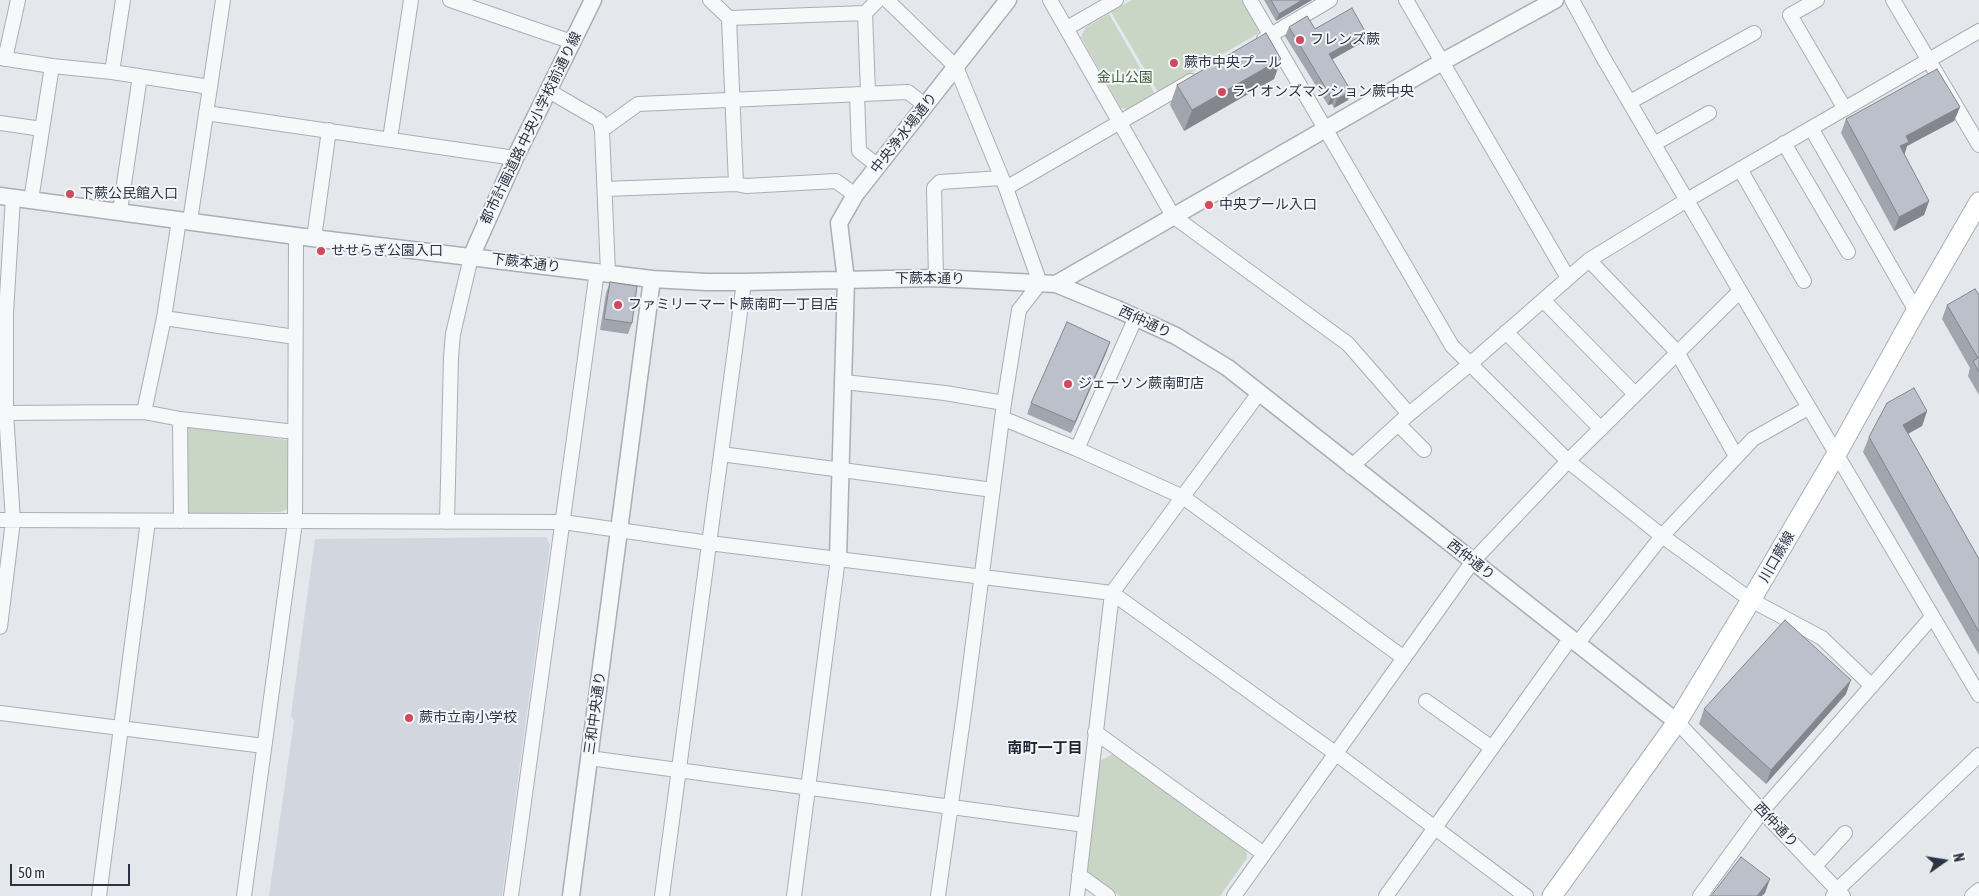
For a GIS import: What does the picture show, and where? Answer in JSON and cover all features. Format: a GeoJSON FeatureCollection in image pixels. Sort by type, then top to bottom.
{"type":"FeatureCollection","features":[{"type":"Feature","properties":{"kind":"main road","name":"川口蕨線"},"geometry":{"type":"LineString","coordinates":[[1552,896],[1677,722],[1752,600],[1979,202]]}},
{"type":"Feature","properties":{"kind":"street"},"geometry":{"type":"LineString","coordinates":[[18,0],[2,58],[210,87]]}},
{"type":"Feature","properties":{"kind":"street"},"geometry":{"type":"LineString","coordinates":[[112,72],[123,0]]}},
{"type":"Feature","properties":{"kind":"street"},"geometry":{"type":"LineString","coordinates":[[144,412],[206,113],[224,0]]}},
{"type":"Feature","properties":{"kind":"street"},"geometry":{"type":"LineString","coordinates":[[390,139],[411,0]]}},
{"type":"Feature","properties":{"kind":"street"},"geometry":{"type":"LineString","coordinates":[[450,0],[488,6],[572,42]]}},
{"type":"Feature","properties":{"kind":"street","name":"都市計画道路 中央小学校前通り線"},"geometry":{"type":"LineString","coordinates":[[471,257],[515,158],[593,0]]}},
{"type":"Feature","properties":{"kind":"street"},"geometry":{"type":"LineString","coordinates":[[710,0],[729,18],[736,184]]}},
{"type":"Feature","properties":{"kind":"street"},"geometry":{"type":"LineString","coordinates":[[729,18],[865,13],[878,0]]}},
{"type":"Feature","properties":{"kind":"street"},"geometry":{"type":"LineString","coordinates":[[887,0],[956,67],[1048,284]]}},
{"type":"Feature","properties":{"kind":"street","name":"中央浄水場通り"},"geometry":{"type":"LineString","coordinates":[[838,558],[846,280],[839,223],[855,195],[1008,0]]}},
{"type":"Feature","properties":{"kind":"street"},"geometry":{"type":"LineString","coordinates":[[1050,0],[1173,216],[1348,344],[1409,414]]}},
{"type":"Feature","properties":{"kind":"street"},"geometry":{"type":"LineString","coordinates":[[1067,28],[1116,0]]}},
{"type":"Feature","properties":{"kind":"street"},"geometry":{"type":"LineString","coordinates":[[1250,0],[1452,346],[1568,461],[1662,536],[1752,600],[1822,638],[1872,686]]}},
{"type":"Feature","properties":{"kind":"street"},"geometry":{"type":"LineString","coordinates":[[1254,44],[1330,0]]}},
{"type":"Feature","properties":{"kind":"street"},"geometry":{"type":"LineString","coordinates":[[1406,0],[1568,278]]}},
{"type":"Feature","properties":{"kind":"street"},"geometry":{"type":"LineString","coordinates":[[938,896],[1004,403],[1019,310],[1048,284],[1173,216],[1442,62],[1555,0]]}},
{"type":"Feature","properties":{"kind":"street"},"geometry":{"type":"LineString","coordinates":[[1572,0],[1686,200],[1979,695]]}},
{"type":"Feature","properties":{"kind":"street"},"geometry":{"type":"LineString","coordinates":[[1818,0],[1790,15],[1845,109]]}},
{"type":"Feature","properties":{"kind":"street"},"geometry":{"type":"LineString","coordinates":[[1893,0],[1979,145]]}},
{"type":"Feature","properties":{"kind":"street"},"geometry":{"type":"LineString","coordinates":[[865,13],[863,94],[859,151],[878,166]]}},
{"type":"Feature","properties":{"kind":"street"},"geometry":{"type":"LineString","coordinates":[[1351,467],[1409,414],[1590,260],[1686,200],[1979,31]]}},
{"type":"Feature","properties":{"kind":"street"},"geometry":{"type":"LineString","coordinates":[[1630,102],[1754,33]]}},
{"type":"Feature","properties":{"kind":"street"},"geometry":{"type":"LineString","coordinates":[[32,200],[52,66]]}},
{"type":"Feature","properties":{"kind":"street"},"geometry":{"type":"LineString","coordinates":[[936,278],[934,188],[940,182],[1004,183],[1120,122],[1204,74]]}},
{"type":"Feature","properties":{"kind":"street"},"geometry":{"type":"LineString","coordinates":[[120,211],[140,76]]}},
{"type":"Feature","properties":{"kind":"street"},"geometry":{"type":"LineString","coordinates":[[511,896],[563,522],[603,272],[605,188],[602,130],[599,120],[549,91]]}},
{"type":"Feature","properties":{"kind":"street"},"geometry":{"type":"LineString","coordinates":[[602,130],[638,104],[908,92],[926,106]]}},
{"type":"Feature","properties":{"kind":"street"},"geometry":{"type":"LineString","coordinates":[[206,113],[515,158]]}},
{"type":"Feature","properties":{"kind":"street"},"geometry":{"type":"LineString","coordinates":[[1654,144],[1709,114]]}},
{"type":"Feature","properties":{"kind":"street"},"geometry":{"type":"LineString","coordinates":[[0,123],[42,129]]}},
{"type":"Feature","properties":{"kind":"street"},"geometry":{"type":"LineString","coordinates":[[1812,128],[1916,311]]}},
{"type":"Feature","properties":{"kind":"street"},"geometry":{"type":"LineString","coordinates":[[314,238],[329,130]]}},
{"type":"Feature","properties":{"kind":"street"},"geometry":{"type":"LineString","coordinates":[[1784,144],[1848,252]]}},
{"type":"Feature","properties":{"kind":"street"},"geometry":{"type":"LineString","coordinates":[[1740,169],[1804,281]]}},
{"type":"Feature","properties":{"kind":"street"},"geometry":{"type":"LineString","coordinates":[[605,188],[736,184],[746,186],[836,181],[855,195]]}},
{"type":"Feature","properties":{"kind":"street"},"geometry":{"type":"LineString","coordinates":[[0,627],[6,520],[3,313],[7,196]]}},
{"type":"Feature","properties":{"kind":"street","name":"下蕨本通り"},"geometry":{"type":"LineString","coordinates":[[7,196],[296,236],[652,279],[744,282],[936,278],[1048,284]]}},
{"type":"Feature","properties":{"kind":"street"},"geometry":{"type":"LineString","coordinates":[[244,896],[295,522],[296,236]]}},
{"type":"Feature","properties":{"kind":"street"},"geometry":{"type":"LineString","coordinates":[[447,522],[453,334],[471,257]]}},
{"type":"Feature","properties":{"kind":"street"},"geometry":{"type":"LineString","coordinates":[[1590,260],[1677,352],[1736,456]]}},
{"type":"Feature","properties":{"kind":"street","name":"三和中央通り"},"geometry":{"type":"LineString","coordinates":[[570,896],[590,758],[652,279]]}},
{"type":"Feature","properties":{"kind":"street"},"geometry":{"type":"LineString","coordinates":[[662,896],[744,282]]}},
{"type":"Feature","properties":{"kind":"street","name":"西仲通り"},"geometry":{"type":"LineString","coordinates":[[1048,284],[1136,317],[1176,336],[1228,368],[1351,467],[1677,722],[1815,866],[1838,894]]}},
{"type":"Feature","properties":{"kind":"street"},"geometry":{"type":"LineString","coordinates":[[1234,896],[1474,562],[1568,461],[1740,291]]}},
{"type":"Feature","properties":{"kind":"street"},"geometry":{"type":"LineString","coordinates":[[1543,300],[1635,394]]}},
{"type":"Feature","properties":{"kind":"street"},"geometry":{"type":"LineString","coordinates":[[1077,449],[1136,317]]}},
{"type":"Feature","properties":{"kind":"street"},"geometry":{"type":"LineString","coordinates":[[164,318],[295,337]]}},
{"type":"Feature","properties":{"kind":"street"},"geometry":{"type":"LineString","coordinates":[[1506,332],[1601,429]]}},
{"type":"Feature","properties":{"kind":"street"},"geometry":{"type":"LineString","coordinates":[[844,382],[1004,403]]}},
{"type":"Feature","properties":{"kind":"street"},"geometry":{"type":"LineString","coordinates":[[1077,896],[1112,592],[1259,393]]}},
{"type":"Feature","properties":{"kind":"street"},"geometry":{"type":"LineString","coordinates":[[1386,896],[1492,748],[1573,641],[1662,536],[1753,439],[1808,408]]}},
{"type":"Feature","properties":{"kind":"street"},"geometry":{"type":"LineString","coordinates":[[3,413],[144,412],[180,419],[295,432]]}},
{"type":"Feature","properties":{"kind":"street"},"geometry":{"type":"LineString","coordinates":[[1002,418],[1182,496],[1404,658]]}},
{"type":"Feature","properties":{"kind":"street"},"geometry":{"type":"LineString","coordinates":[[180,419],[180,521]]}},
{"type":"Feature","properties":{"kind":"street"},"geometry":{"type":"LineString","coordinates":[[1398,424],[1424,450]]}},
{"type":"Feature","properties":{"kind":"street"},"geometry":{"type":"LineString","coordinates":[[721,454],[993,490]]}},
{"type":"Feature","properties":{"kind":"street"},"geometry":{"type":"LineString","coordinates":[[6,520],[563,522],[709,543],[1112,592],[1335,753],[1526,896]]}},
{"type":"Feature","properties":{"kind":"street"},"geometry":{"type":"LineString","coordinates":[[99,896],[148,521]]}},
{"type":"Feature","properties":{"kind":"street"},"geometry":{"type":"LineString","coordinates":[[794,896],[838,558]]}},
{"type":"Feature","properties":{"kind":"street"},"geometry":{"type":"LineString","coordinates":[[1700,896],[1762,811],[1932,616]]}},
{"type":"Feature","properties":{"kind":"street"},"geometry":{"type":"LineString","coordinates":[[1426,701],[1492,748]]}},
{"type":"Feature","properties":{"kind":"street"},"geometry":{"type":"LineString","coordinates":[[0,713],[264,746]]}},
{"type":"Feature","properties":{"kind":"street"},"geometry":{"type":"LineString","coordinates":[[1095,732],[1264,854]]}},
{"type":"Feature","properties":{"kind":"street"},"geometry":{"type":"LineString","coordinates":[[1838,894],[1979,755]]}},
{"type":"Feature","properties":{"kind":"street"},"geometry":{"type":"LineString","coordinates":[[590,758],[1085,825]]}},
{"type":"Feature","properties":{"kind":"street"},"geometry":{"type":"LineString","coordinates":[[1815,866],[1845,833]]}},
{"type":"Feature","properties":{"kind":"street"},"geometry":{"type":"LineString","coordinates":[[1079,876],[1108,896]]}},
{"type":"Feature","properties":{"kind":"street"},"geometry":{"type":"LineString","coordinates":[[1972,896],[1979,890]]}},
{"type":"Feature","properties":{"kind":"shaded area","name":"蕨市立南小学校"},"geometry":{"type":"Polygon","coordinates":[[[546,537],[550,545],[502,896],[269,896],[294,721],[291,715],[315,539],[546,537]]]}},
{"type":"Feature","properties":{"kind":"green space","name":"蕨市中央プール"},"geometry":{"type":"Polygon","coordinates":[[[1132,0],[1244,0],[1260,28],[1257,34],[1158,92],[1111,12],[1132,0]]]}},
{"type":"Feature","properties":{"kind":"green space","name":"金山公園"},"geometry":{"type":"Polygon","coordinates":[[[1109,14],[1155,94],[1129,110],[1121,108],[1081,37],[1086,27],[1109,14]]]}},
{"type":"Feature","properties":{"kind":"green space"},"geometry":{"type":"Polygon","coordinates":[[[189,427],[287,440],[291,443],[290,508],[280,512],[190,514],[184,510],[185,430],[189,427]]]}},
{"type":"Feature","properties":{"kind":"green space"},"geometry":{"type":"Polygon","coordinates":[[[1113,754],[1246,850],[1247,858],[1220,896],[1120,896],[1087,872],[1100,761],[1113,754]]]}},
{"type":"Feature","properties":{"kind":"building"},"geometry":{"type":"Polygon","coordinates":[[[1271,0],[1302,0],[1279,14],[1271,0]]]}},
{"type":"Feature","properties":{"kind":"building"},"geometry":{"type":"Polygon","coordinates":[[[1352,8],[1366,33],[1329,54],[1351,91],[1337,99],[1335,95],[1331,97],[1289,27],[1307,16],[1315,29],[1352,8]]]}},
{"type":"Feature","properties":{"kind":"building"},"geometry":{"type":"Polygon","coordinates":[[[1266,33],[1281,59],[1192,110],[1177,85],[1266,33]]]}},
{"type":"Feature","properties":{"kind":"building"},"geometry":{"type":"Polygon","coordinates":[[[1937,69],[1960,107],[1906,136],[1909,142],[1900,146],[1929,201],[1899,217],[1846,119],[1937,69]]]}},
{"type":"Feature","properties":{"kind":"building"},"geometry":{"type":"Polygon","coordinates":[[[610,282],[637,286],[632,323],[604,319],[610,282]]]}},
{"type":"Feature","properties":{"kind":"building"},"geometry":{"type":"Polygon","coordinates":[[[1975,289],[1979,295],[1979,372],[1973,361],[1978,358],[1947,305],[1975,289]]]}},
{"type":"Feature","properties":{"kind":"building"},"geometry":{"type":"Polygon","coordinates":[[[1067,322],[1110,342],[1075,422],[1031,403],[1067,322]]]}},
{"type":"Feature","properties":{"kind":"building"},"geometry":{"type":"Polygon","coordinates":[[[1914,388],[1927,411],[1903,425],[1979,559],[1979,632],[1869,437],[1887,403],[1914,388]]]}},
{"type":"Feature","properties":{"kind":"building"},"geometry":{"type":"Polygon","coordinates":[[[1785,620],[1851,680],[1771,770],[1704,709],[1785,620]]]}},
{"type":"Feature","properties":{"kind":"building"},"geometry":{"type":"Polygon","coordinates":[[[1741,857],[1770,879],[1757,896],[1711,896],[1741,857]]]}},
{"type":"Feature","properties":{"kind":"place","name":"フレンズ蕨"},"geometry":{"type":"Point","coordinates":[1300,40]}},
{"type":"Feature","properties":{"kind":"place","name":"蕨市中央プール"},"geometry":{"type":"Point","coordinates":[1174,63]}},
{"type":"Feature","properties":{"kind":"place","name":"ライオンズマンション蕨中央"},"geometry":{"type":"Point","coordinates":[1222,92]}},
{"type":"Feature","properties":{"kind":"place","name":"下蕨公民館入口"},"geometry":{"type":"Point","coordinates":[70,194]}},
{"type":"Feature","properties":{"kind":"place","name":"中央プール入口"},"geometry":{"type":"Point","coordinates":[1209,205]}},
{"type":"Feature","properties":{"kind":"place","name":"せせらぎ公園入口"},"geometry":{"type":"Point","coordinates":[321,251]}},
{"type":"Feature","properties":{"kind":"place","name":"ファミリーマート蕨南町一丁目店"},"geometry":{"type":"Point","coordinates":[618,305]}},
{"type":"Feature","properties":{"kind":"place","name":"ジェーソン蕨南町店"},"geometry":{"type":"Point","coordinates":[1068,384]}},
{"type":"Feature","properties":{"kind":"place","name":"蕨市立南小学校"},"geometry":{"type":"Point","coordinates":[409,718]}},
{"type":"Feature","properties":{"kind":"district","name":"南町一丁目"},"geometry":{"type":"Point","coordinates":[1045,748]}}]}
